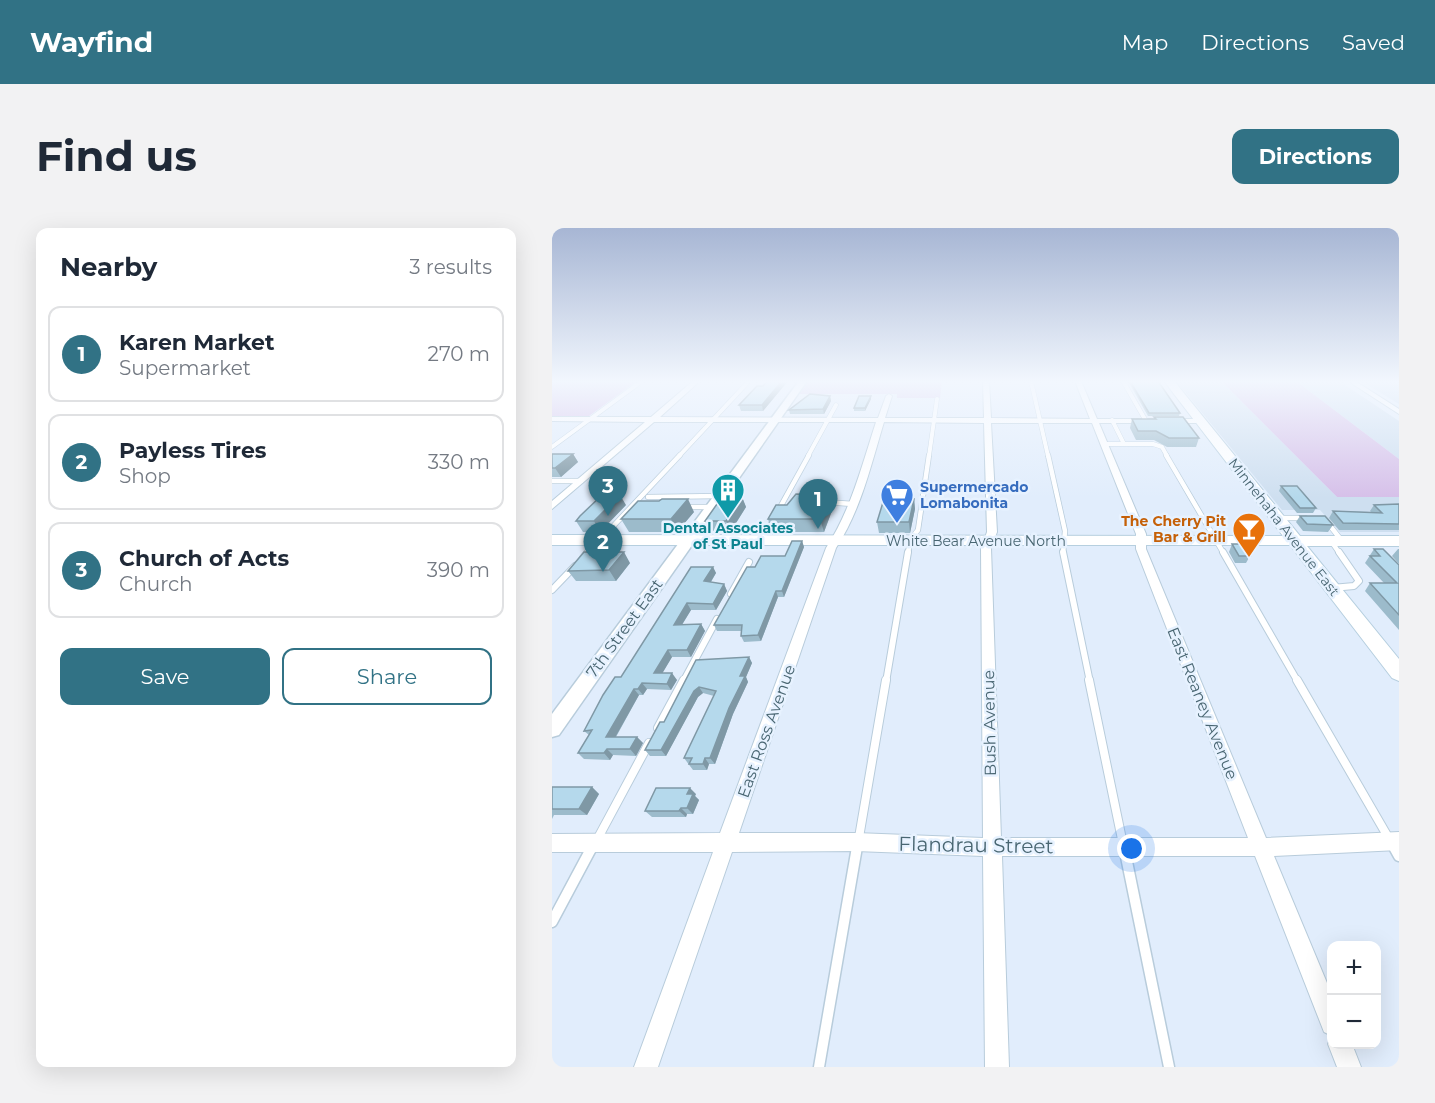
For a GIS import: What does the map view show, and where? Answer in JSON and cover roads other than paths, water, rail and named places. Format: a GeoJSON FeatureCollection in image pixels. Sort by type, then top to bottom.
{"type":"FeatureCollection","features":[{"type":"Feature","properties":{"kind":"main road","name":"Minnehaha Avenue East"},"geometry":{"type":"LineString","coordinates":[[1200,421],[1399,673]]}},
{"type":"Feature","properties":{"kind":"main road","name":"White Bear Avenue North"},"geometry":{"type":"LineString","coordinates":[[552,540],[1141,541],[1214,539],[1336,541],[1375,546],[1399,541]]}},
{"type":"Feature","properties":{"kind":"street"},"geometry":{"type":"LineString","coordinates":[[552,506],[651,420]]}},
{"type":"Feature","properties":{"kind":"street","name":"7th Street East"},"geometry":{"type":"LineString","coordinates":[[552,729],[775,420]]}},
{"type":"Feature","properties":{"kind":"street","name":"East Ross Avenue"},"geometry":{"type":"LineString","coordinates":[[645,1067],[831,548],[842,534],[853,504],[880,420]]}},
{"type":"Feature","properties":{"kind":"street","name":"Bush Avenue"},"geometry":{"type":"LineString","coordinates":[[987,420],[992,532],[986,548],[997,1067]]}},
{"type":"Feature","properties":{"kind":"street","name":"East Reaney Avenue"},"geometry":{"type":"LineString","coordinates":[[1094,420],[1141,532],[1141,549],[1327,1012]]}},
{"type":"Feature","properties":{"kind":"street"},"geometry":{"type":"LineString","coordinates":[[1117,420],[1200,421]]}},
{"type":"Feature","properties":{"kind":"street","name":"Flandrau Street"},"geometry":{"type":"LineString","coordinates":[[552,843],[856,842],[992,847],[1396,846]]}},
{"type":"Feature","properties":{"kind":"street"},"geometry":{"type":"LineString","coordinates":[[1342,1049],[1349,1067]]}},
{"type":"Feature","properties":{"kind":"lane"},"geometry":{"type":"LineString","coordinates":[[552,447],[587,420]]}},
{"type":"Feature","properties":{"kind":"lane"},"geometry":{"type":"LineString","coordinates":[[552,590],[712,420]]}},
{"type":"Feature","properties":{"kind":"lane"},"geometry":{"type":"LineString","coordinates":[[762,540],[786,502],[828,420]]}},
{"type":"Feature","properties":{"kind":"lane"},"geometry":{"type":"LineString","coordinates":[[819,1067],[856,842],[910,540],[918,530],[934,420]]}},
{"type":"Feature","properties":{"kind":"lane"},"geometry":{"type":"LineString","coordinates":[[1041,420],[1065,531],[1062,541],[1168,1067]]}},
{"type":"Feature","properties":{"kind":"lane"},"geometry":{"type":"LineString","coordinates":[[1112,420],[1124,444]]}},
{"type":"Feature","properties":{"kind":"lane"},"geometry":{"type":"LineString","coordinates":[[1104,444],[1153,444],[1162,447],[1396,846]]}},
{"type":"Feature","properties":{"kind":"lane"},"geometry":{"type":"LineString","coordinates":[[552,481],[581,481]]}},
{"type":"Feature","properties":{"kind":"lane"},"geometry":{"type":"LineString","coordinates":[[648,497],[716,501]]}},
{"type":"Feature","properties":{"kind":"lane"},"geometry":{"type":"LineString","coordinates":[[676,507],[716,501]]}},
{"type":"Feature","properties":{"kind":"lane"},"geometry":{"type":"LineString","coordinates":[[819,502],[853,504]]}},
{"type":"Feature","properties":{"kind":"lane"},"geometry":{"type":"LineString","coordinates":[[630,507],[642,507]]}},
{"type":"Feature","properties":{"kind":"lane"},"geometry":{"type":"LineString","coordinates":[[1277,518],[1311,518]]}},
{"type":"Feature","properties":{"kind":"lane"},"geometry":{"type":"LineString","coordinates":[[1323,518],[1359,581],[1354,586],[1332,588]]}},
{"type":"Feature","properties":{"kind":"lane"},"geometry":{"type":"LineString","coordinates":[[726,604],[749,562]]}},
{"type":"Feature","properties":{"kind":"lane"},"geometry":{"type":"LineString","coordinates":[[552,922],[720,615]]}},
{"type":"Feature","properties":{"kind":"place","name":"Church of Acts"},"geometry":{"type":"Point","coordinates":[608,516]}},
{"type":"Feature","properties":{"kind":"place","name":"Dental Associates of St Paul"},"geometry":{"type":"Point","coordinates":[728,519]}},
{"type":"Feature","properties":{"kind":"place","name":"Supermercado Lomabonita"},"geometry":{"type":"Point","coordinates":[897,524]}},
{"type":"Feature","properties":{"kind":"place","name":"Karen Market"},"geometry":{"type":"Point","coordinates":[818,529]}},
{"type":"Feature","properties":{"kind":"place","name":"The Cherry Pit Bar & Grill"},"geometry":{"type":"Point","coordinates":[1249,558]}},
{"type":"Feature","properties":{"kind":"place","name":"Payless Tires"},"geometry":{"type":"Point","coordinates":[603,572]}}]}
